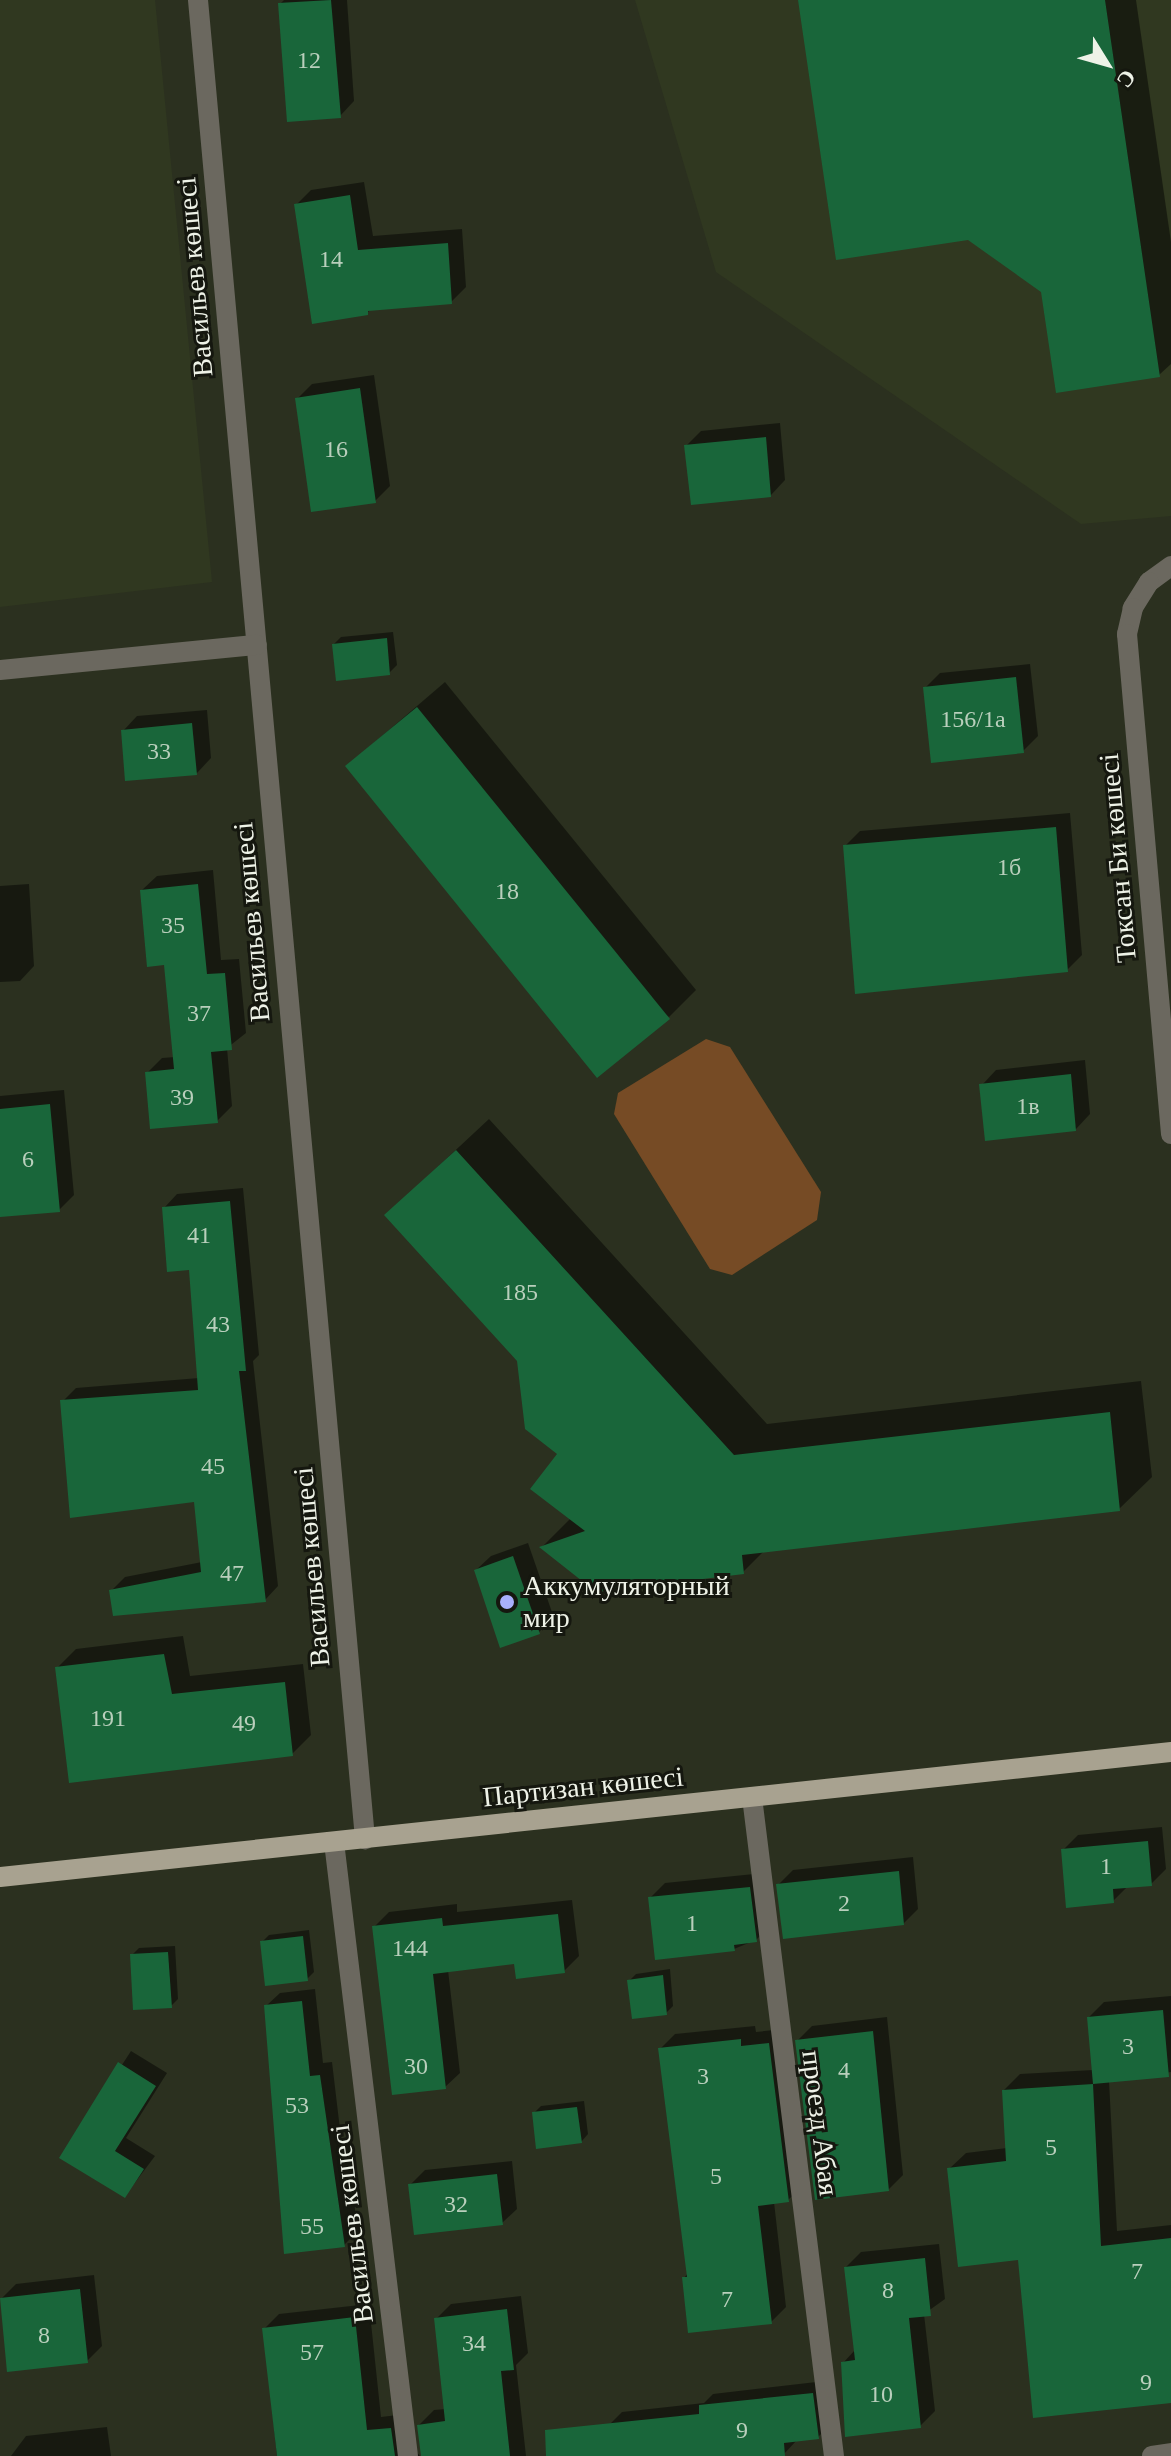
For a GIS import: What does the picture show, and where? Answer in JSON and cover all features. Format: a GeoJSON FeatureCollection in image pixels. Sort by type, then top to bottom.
{"type":"FeatureCollection","features":[{"type":"Feature","properties":{"kind":"main road","name":"Партизан көшесі"},"geometry":{"type":"LineString","coordinates":[[0,1877],[1171,1752]]}},
{"type":"Feature","properties":{"kind":"street","name":"Васильев көшесі"},"geometry":{"type":"LineString","coordinates":[[198,0],[365,1839]]}},
{"type":"Feature","properties":{"kind":"street","name":"Токсан Би көшесі"},"geometry":{"type":"LineString","coordinates":[[1171,566],[1149,582],[1133,608],[1127,634],[1171,1134]]}},
{"type":"Feature","properties":{"kind":"street"},"geometry":{"type":"LineString","coordinates":[[0,670],[257,645]]}},
{"type":"Feature","properties":{"kind":"street","name":"проезд Абая"},"geometry":{"type":"LineString","coordinates":[[752,1797],[834,2456]]}},
{"type":"Feature","properties":{"kind":"street","name":"Васильев көшесі"},"geometry":{"type":"LineString","coordinates":[[334,1842],[408,2456]]}},
{"type":"Feature","properties":{"kind":"street"},"geometry":{"type":"LineString","coordinates":[[1152,2456],[1171,2453]]}},
{"type":"Feature","properties":{"kind":"shaded area"},"geometry":{"type":"Polygon","coordinates":[[[0,0],[155,0],[212,582],[0,607],[0,0]]]}},
{"type":"Feature","properties":{"kind":"shaded area"},"geometry":{"type":"Polygon","coordinates":[[[635,0],[1171,0],[1171,516],[1081,524],[716,272],[635,0]]]}},
{"type":"Feature","properties":{"kind":"shaded area"},"geometry":{"type":"Polygon","coordinates":[[[706,1039],[730,1047],[821,1192],[817,1220],[732,1275],[710,1269],[614,1114],[618,1093],[706,1039]]]}},
{"type":"Feature","properties":{"kind":"building"},"geometry":{"type":"Polygon","coordinates":[[[331,0],[341,118],[287,122],[278,3],[331,0]]]}},
{"type":"Feature","properties":{"kind":"building"},"geometry":{"type":"Polygon","coordinates":[[[798,0],[1105,0],[1160,377],[1056,393],[1041,292],[968,240],[836,260],[798,0]]]}},
{"type":"Feature","properties":{"kind":"building"},"geometry":{"type":"Polygon","coordinates":[[[350,195],[358,250],[448,243],[452,304],[368,311],[368,315],[312,324],[294,204],[350,195]]]}},
{"type":"Feature","properties":{"kind":"building"},"geometry":{"type":"Polygon","coordinates":[[[360,388],[376,503],[311,512],[295,398],[360,388]]]}},
{"type":"Feature","properties":{"kind":"building"},"geometry":{"type":"Polygon","coordinates":[[[766,437],[771,497],[691,505],[684,445],[766,437]]]}},
{"type":"Feature","properties":{"kind":"building"},"geometry":{"type":"Polygon","coordinates":[[[387,638],[390,675],[336,681],[332,644],[387,638]]]}},
{"type":"Feature","properties":{"kind":"building"},"geometry":{"type":"Polygon","coordinates":[[[1016,677],[1024,753],[931,763],[923,687],[1016,677]]]}},
{"type":"Feature","properties":{"kind":"building"},"geometry":{"type":"Polygon","coordinates":[[[417,707],[670,1019],[597,1078],[345,766],[417,707]]]}},
{"type":"Feature","properties":{"kind":"building"},"geometry":{"type":"Polygon","coordinates":[[[192,723],[197,775],[125,781],[121,730],[192,723]]]}},
{"type":"Feature","properties":{"kind":"building"},"geometry":{"type":"Polygon","coordinates":[[[1056,827],[1068,972],[855,994],[843,845],[1056,827]]]}},
{"type":"Feature","properties":{"kind":"building"},"geometry":{"type":"Polygon","coordinates":[[[198,884],[207,974],[225,973],[232,1050],[211,1052],[218,1123],[150,1129],[145,1072],[174,1069],[164,965],[147,967],[140,890],[198,884]]]}},
{"type":"Feature","properties":{"kind":"building"},"geometry":{"type":"Polygon","coordinates":[[[1071,1074],[1076,1131],[985,1141],[979,1084],[1071,1074]]]}},
{"type":"Feature","properties":{"kind":"building"},"geometry":{"type":"Polygon","coordinates":[[[50,1104],[60,1212],[0,1217],[0,1109],[50,1104]]]}},
{"type":"Feature","properties":{"kind":"building"},"geometry":{"type":"Polygon","coordinates":[[[456,1150],[734,1455],[1110,1412],[1120,1511],[742,1555],[744,1574],[596,1592],[539,1547],[585,1531],[530,1489],[557,1454],[525,1429],[517,1361],[384,1215],[456,1150]]]}},
{"type":"Feature","properties":{"kind":"building"},"geometry":{"type":"Polygon","coordinates":[[[230,1201],[246,1371],[239,1371],[266,1602],[113,1616],[109,1590],[201,1572],[194,1502],[70,1518],[60,1400],[198,1390],[189,1270],[167,1272],[162,1207],[230,1201]]]}},
{"type":"Feature","properties":{"kind":"building","name":"Аккумуляторный мир"},"geometry":{"type":"Polygon","coordinates":[[[513,1556],[540,1634],[500,1648],[474,1570],[513,1556]]]}},
{"type":"Feature","properties":{"kind":"building"},"geometry":{"type":"Polygon","coordinates":[[[164,1654],[172,1694],[285,1682],[293,1756],[69,1783],[55,1667],[164,1654]]]}},
{"type":"Feature","properties":{"kind":"building"},"geometry":{"type":"Polygon","coordinates":[[[1148,1841],[1152,1886],[1113,1889],[1114,1903],[1066,1908],[1061,1849],[1148,1841]]]}},
{"type":"Feature","properties":{"kind":"building"},"geometry":{"type":"Polygon","coordinates":[[[899,1871],[904,1925],[783,1939],[776,1884],[899,1871]]]}},
{"type":"Feature","properties":{"kind":"building"},"geometry":{"type":"Polygon","coordinates":[[[750,1887],[757,1942],[734,1945],[735,1951],[655,1960],[648,1897],[750,1887]]]}},
{"type":"Feature","properties":{"kind":"building"},"geometry":{"type":"Polygon","coordinates":[[[558,1914],[565,1973],[516,1979],[514,1964],[433,1974],[446,2089],[392,2095],[372,1926],[442,1918],[443,1926],[558,1914]]]}},
{"type":"Feature","properties":{"kind":"building"},"geometry":{"type":"Polygon","coordinates":[[[303,1936],[308,1981],[265,1986],[260,1941],[303,1936]]]}},
{"type":"Feature","properties":{"kind":"building"},"geometry":{"type":"Polygon","coordinates":[[[168,1952],[172,2008],[133,2010],[130,1954],[168,1952]]]}},
{"type":"Feature","properties":{"kind":"building"},"geometry":{"type":"Polygon","coordinates":[[[663,1975],[667,2015],[632,2019],[627,1980],[663,1975]]]}},
{"type":"Feature","properties":{"kind":"building"},"geometry":{"type":"Polygon","coordinates":[[[302,2001],[310,2076],[320,2075],[345,2247],[284,2254],[264,2005],[302,2001]]]}},
{"type":"Feature","properties":{"kind":"building"},"geometry":{"type":"Polygon","coordinates":[[[1163,2010],[1169,2077],[1093,2084],[1087,2017],[1163,2010]]]}},
{"type":"Feature","properties":{"kind":"building"},"geometry":{"type":"Polygon","coordinates":[[[873,2031],[889,2191],[815,2200],[795,2040],[873,2031]]]}},
{"type":"Feature","properties":{"kind":"building"},"geometry":{"type":"Polygon","coordinates":[[[741,2039],[741,2046],[769,2043],[789,2202],[758,2206],[772,2324],[688,2333],[682,2277],[687,2277],[658,2048],[741,2039]]]}},
{"type":"Feature","properties":{"kind":"building"},"geometry":{"type":"Polygon","coordinates":[[[118,2062],[156,2086],[115,2151],[144,2169],[125,2198],[59,2158],[118,2062]]]}},
{"type":"Feature","properties":{"kind":"building"},"geometry":{"type":"Polygon","coordinates":[[[1093,2084],[1101,2246],[1171,2238],[1171,2403],[1033,2418],[1018,2260],[958,2267],[947,2168],[1006,2161],[1002,2090],[1093,2084]]]}},
{"type":"Feature","properties":{"kind":"building"},"geometry":{"type":"Polygon","coordinates":[[[577,2107],[582,2143],[536,2149],[532,2112],[577,2107]]]}},
{"type":"Feature","properties":{"kind":"building"},"geometry":{"type":"Polygon","coordinates":[[[497,2174],[503,2225],[414,2235],[408,2184],[497,2174]]]}},
{"type":"Feature","properties":{"kind":"building"},"geometry":{"type":"Polygon","coordinates":[[[925,2258],[931,2316],[909,2318],[921,2428],[845,2437],[841,2362],[855,2360],[844,2267],[925,2258]]]}},
{"type":"Feature","properties":{"kind":"building"},"geometry":{"type":"Polygon","coordinates":[[[80,2289],[88,2363],[7,2372],[0,2298],[80,2289]]]}},
{"type":"Feature","properties":{"kind":"building"},"geometry":{"type":"Polygon","coordinates":[[[507,2309],[514,2370],[501,2371],[510,2456],[421,2456],[417,2425],[445,2421],[434,2318],[507,2309]]]}},
{"type":"Feature","properties":{"kind":"building"},"geometry":{"type":"Polygon","coordinates":[[[355,2317],[367,2430],[391,2428],[395,2456],[277,2456],[262,2328],[355,2317]]]}},
{"type":"Feature","properties":{"kind":"building"},"geometry":{"type":"Polygon","coordinates":[[[813,2393],[819,2439],[784,2443],[785,2456],[546,2456],[545,2430],[699,2414],[699,2405],[813,2393]]]}},
{"type":"Feature","properties":{"kind":"place","name":"Аккумуляторный мир"},"geometry":{"type":"Point","coordinates":[507,1602]}}]}
